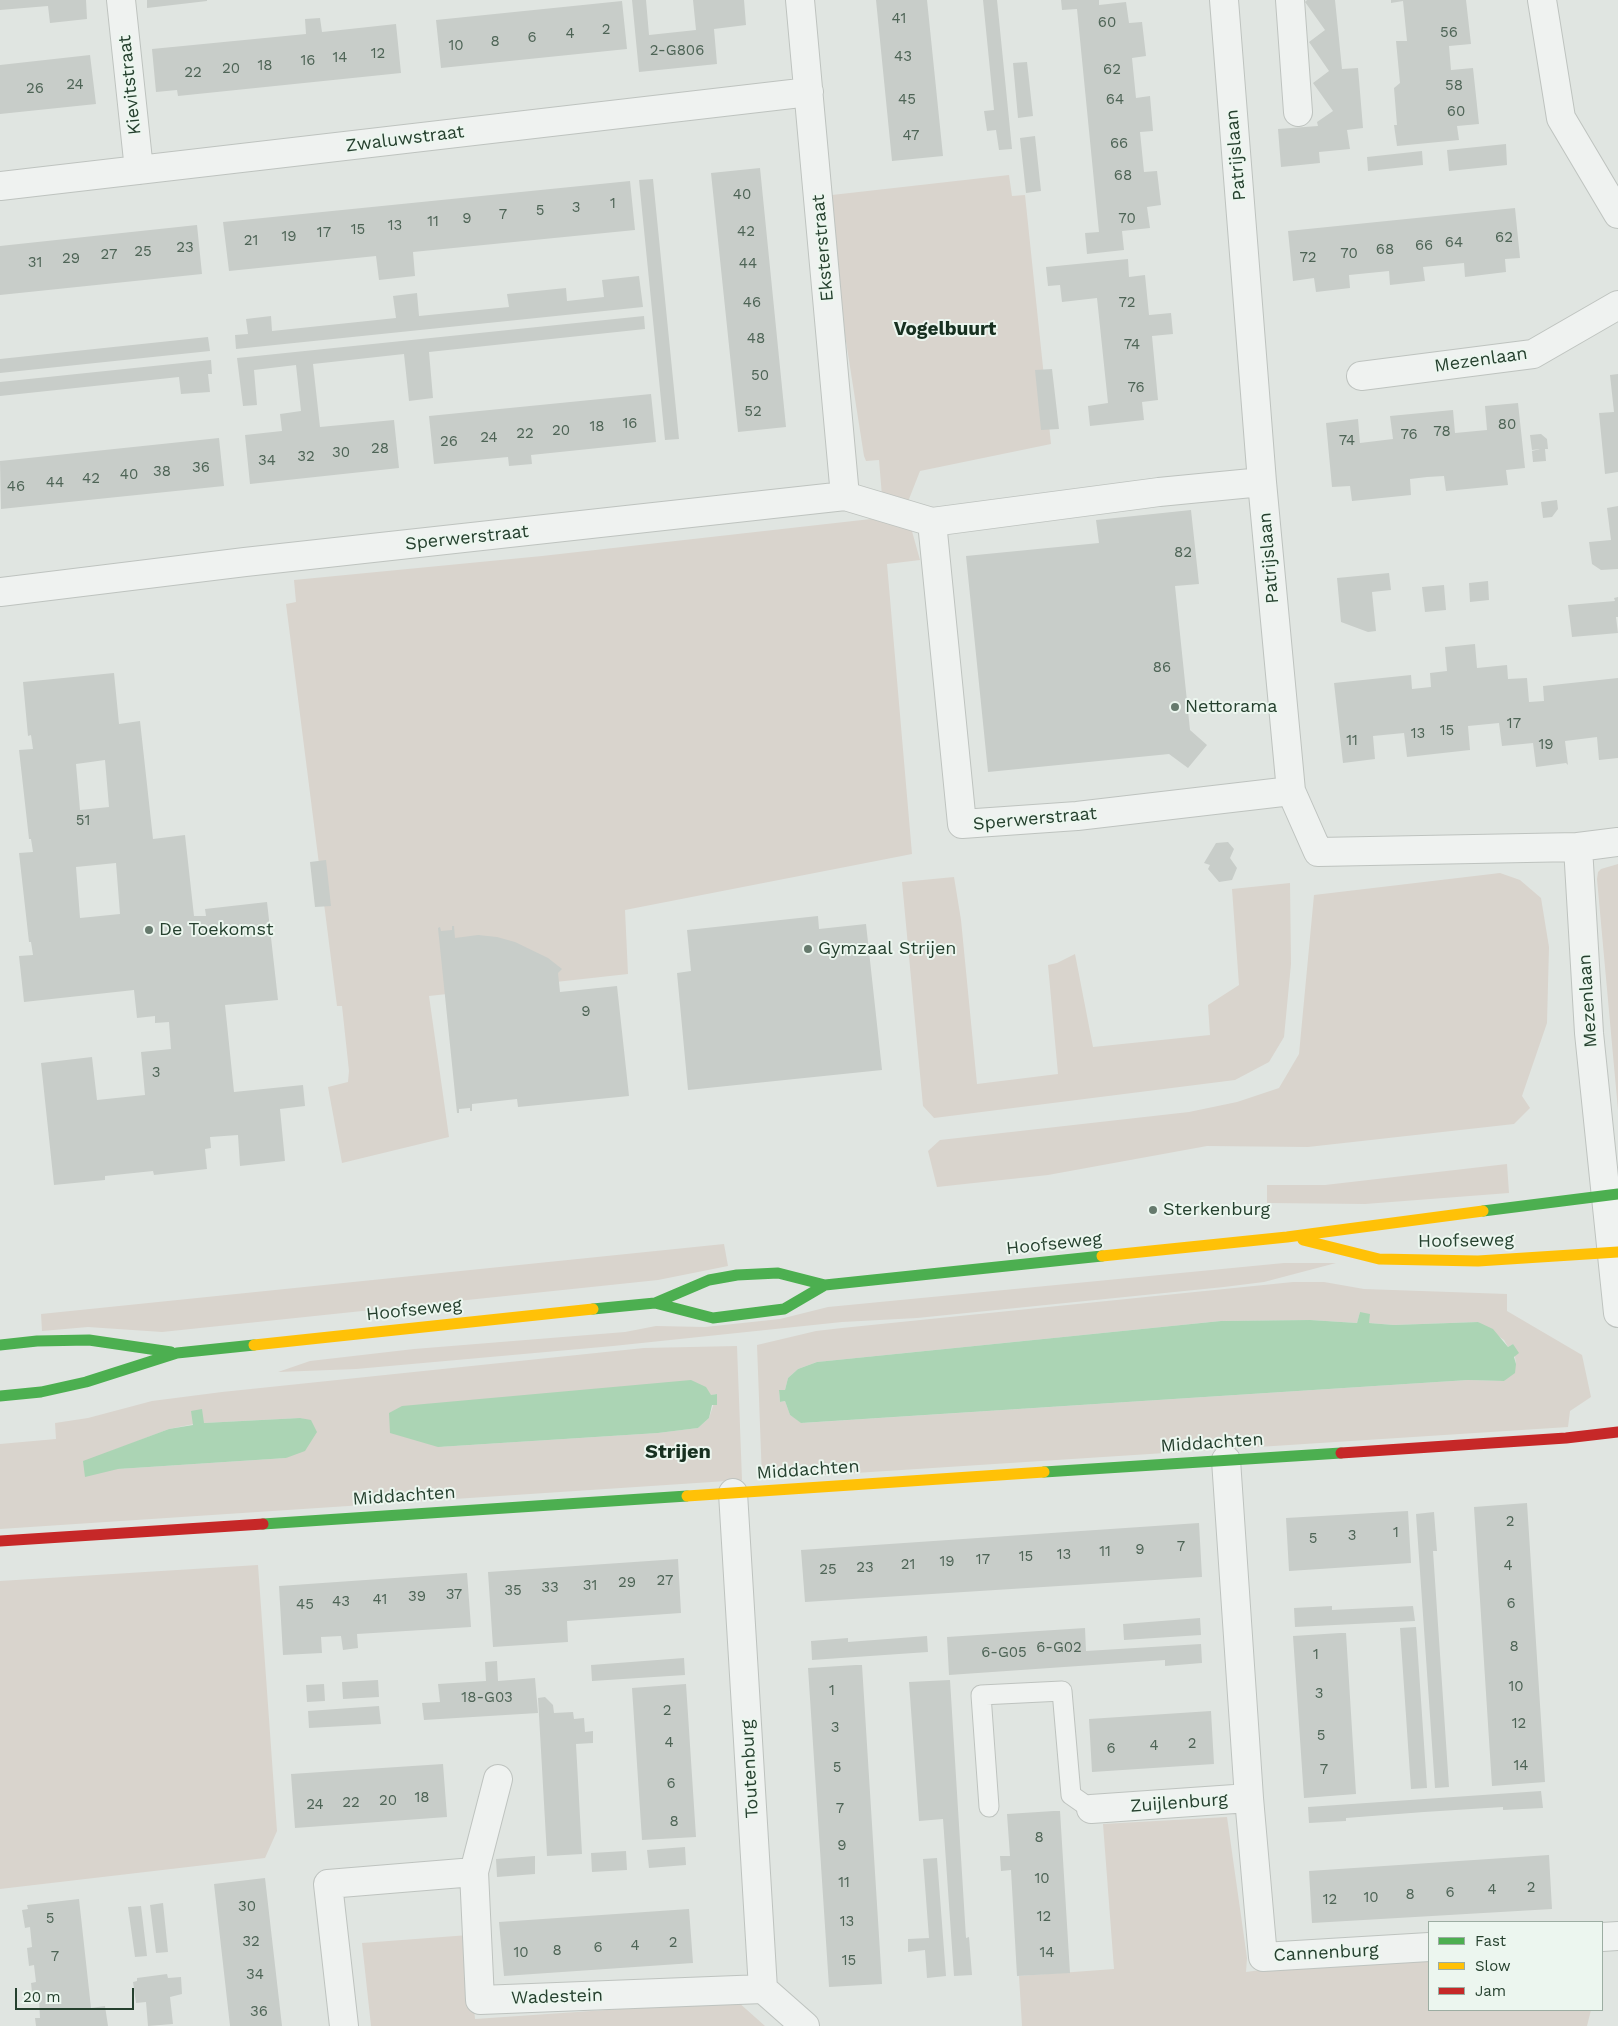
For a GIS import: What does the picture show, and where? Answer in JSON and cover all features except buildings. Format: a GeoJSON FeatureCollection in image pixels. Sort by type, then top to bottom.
{"type":"FeatureCollection","features":[{"type":"Feature","properties":{"kind":"street","name":"Kievitstraat"},"geometry":{"type":"LineString","coordinates":[[121,0],[139,170]]}},
{"type":"Feature","properties":{"kind":"street","name":"Eksterstraat"},"geometry":{"type":"LineString","coordinates":[[800,0],[846,496]]}},
{"type":"Feature","properties":{"kind":"street","name":"Patrijslaan"},"geometry":{"type":"LineString","coordinates":[[1224,0],[1262,482],[1291,791],[1318,852],[1578,847]]}},
{"type":"Feature","properties":{"kind":"street"},"geometry":{"type":"LineString","coordinates":[[1290,0],[1298,112]]}},
{"type":"Feature","properties":{"kind":"street"},"geometry":{"type":"LineString","coordinates":[[1542,0],[1561,118],[1618,214]]}},
{"type":"Feature","properties":{"kind":"street","name":"Zwaluwstraat"},"geometry":{"type":"LineString","coordinates":[[0,186],[809,92]]}},
{"type":"Feature","properties":{"kind":"street","name":"Mezenlaan"},"geometry":{"type":"LineString","coordinates":[[1361,376],[1532,354],[1618,306]]}},
{"type":"Feature","properties":{"kind":"street","name":"Sperwerstraat"},"geometry":{"type":"LineString","coordinates":[[0,592],[255,561],[846,496],[932,522],[1159,492],[1262,482]]}},
{"type":"Feature","properties":{"kind":"street","name":"Sperwerstraat"},"geometry":{"type":"LineString","coordinates":[[932,522],[962,824],[1077,816],[1291,791]]}},
{"type":"Feature","properties":{"kind":"street"},"geometry":{"type":"LineString","coordinates":[[1578,847],[1618,842]]}},
{"type":"Feature","properties":{"kind":"street","name":"Mezenlaan"},"geometry":{"type":"LineString","coordinates":[[1578,847],[1589,1033],[1612,1195]]}},
{"type":"Feature","properties":{"kind":"street"},"geometry":{"type":"LineString","coordinates":[[1612,1195],[1618,1313]]}},
{"type":"Feature","properties":{"kind":"street","name":"Hoofseweg"},"geometry":{"type":"LineString","coordinates":[[0,1396],[41,1392],[86,1382],[177,1353],[655,1303],[709,1280],[737,1275],[778,1272],[825,1286],[1287,1236],[1612,1195]]}},
{"type":"Feature","properties":{"kind":"street","name":"Hoofseweg"},"geometry":{"type":"LineString","coordinates":[[1287,1236],[1379,1259],[1478,1261],[1615,1252]]}},
{"type":"Feature","properties":{"kind":"street","name":"Hoofseweg"},"geometry":{"type":"LineString","coordinates":[[655,1303],[713,1318],[784,1309],[825,1286]]}},
{"type":"Feature","properties":{"kind":"street","name":"Hoofseweg"},"geometry":{"type":"LineString","coordinates":[[0,1345],[37,1341],[89,1340],[177,1353]]}},
{"type":"Feature","properties":{"kind":"street","name":"Middachten"},"geometry":{"type":"LineString","coordinates":[[0,1541],[1566,1438],[1618,1432]]}},
{"type":"Feature","properties":{"kind":"street","name":"Zuijlenburg"},"geometry":{"type":"LineString","coordinates":[[1091,1809],[1249,1798],[1226,1460]]}},
{"type":"Feature","properties":{"kind":"street","name":"Toutenburg"},"geometry":{"type":"LineString","coordinates":[[733,1493],[764,1989]]}},
{"type":"Feature","properties":{"kind":"street","name":"Wadestein"},"geometry":{"type":"LineString","coordinates":[[498,1779],[474,1872],[480,2000],[764,1989]]}},
{"type":"Feature","properties":{"kind":"street","name":"Cannenburg"},"geometry":{"type":"LineString","coordinates":[[1249,1798],[1263,1957],[1428,1947]]}},
{"type":"Feature","properties":{"kind":"street"},"geometry":{"type":"LineString","coordinates":[[344,2026],[328,1884],[474,1872]]}},
{"type":"Feature","properties":{"kind":"street"},"geometry":{"type":"LineString","coordinates":[[1603,1937],[1618,1936]]}},
{"type":"Feature","properties":{"kind":"street"},"geometry":{"type":"LineString","coordinates":[[764,1989],[805,2026]]}},
{"type":"Feature","properties":{"kind":"lane","name":"Zuijlenburg"},"geometry":{"type":"LineString","coordinates":[[989,1807],[981,1696],[1062,1691],[1071,1795],[1091,1809]]}},
{"type":"Feature","properties":{"kind":"shaded area"},"geometry":{"type":"Polygon","coordinates":[[[1009,175],[1012,196],[1025,195],[1051,444],[920,471],[900,522],[910,524],[920,560],[887,564],[912,854],[625,910],[628,974],[429,996],[449,1137],[342,1163],[328,1087],[348,1082],[349,1071],[342,1006],[337,1006],[286,604],[296,602],[294,580],[542,556],[871,519],[884,520],[879,460],[866,461],[864,456],[845,335],[832,195],[1009,175]]]}},
{"type":"Feature","properties":{"kind":"shaded area"},"geometry":{"type":"Polygon","coordinates":[[[1618,864],[1618,1110],[1597,879],[1598,872],[1601,869],[1618,864]]]}},
{"type":"Feature","properties":{"kind":"shaded area"},"geometry":{"type":"Polygon","coordinates":[[[1500,873],[1520,880],[1541,898],[1549,947],[1547,1023],[1522,1096],[1530,1108],[1514,1124],[1308,1147],[1207,1146],[1048,1175],[937,1187],[928,1151],[940,1140],[1189,1112],[1237,1102],[1279,1088],[1299,1054],[1314,895],[1500,873]]]}},
{"type":"Feature","properties":{"kind":"shaded area"},"geometry":{"type":"Polygon","coordinates":[[[954,877],[961,920],[977,1084],[1058,1074],[1048,965],[1057,963],[1075,954],[1093,1047],[1210,1035],[1208,1005],[1239,985],[1232,889],[1290,883],[1291,964],[1284,1037],[1269,1062],[1235,1080],[934,1118],[923,1106],[902,882],[954,877]]]}},
{"type":"Feature","properties":{"kind":"shaded area"},"geometry":{"type":"Polygon","coordinates":[[[1507,1164],[1509,1193],[1365,1204],[1267,1203],[1267,1185],[1325,1185],[1507,1164]]]}},
{"type":"Feature","properties":{"kind":"shaded area"},"geometry":{"type":"Polygon","coordinates":[[[724,1244],[728,1266],[658,1280],[162,1332],[88,1327],[42,1331],[41,1314],[724,1244]]]}},
{"type":"Feature","properties":{"kind":"shaded area"},"geometry":{"type":"Polygon","coordinates":[[[1284,1263],[1336,1263],[1264,1282],[1224,1287],[917,1318],[842,1322],[613,1346],[356,1369],[278,1372],[310,1361],[414,1349],[625,1332],[656,1326],[705,1327],[780,1319],[828,1307],[1284,1263]]]}},
{"type":"Feature","properties":{"kind":"shaded area"},"geometry":{"type":"Polygon","coordinates":[[[1293,1282],[1324,1282],[1364,1289],[1507,1294],[1507,1311],[1582,1355],[1591,1397],[1570,1411],[1568,1427],[762,1479],[757,1345],[816,1331],[1293,1282]],[[1360,1312],[1357,1323],[1310,1320],[1221,1321],[817,1362],[798,1369],[788,1378],[785,1390],[779,1391],[780,1402],[785,1401],[790,1415],[802,1423],[1468,1380],[1504,1381],[1516,1364],[1513,1344],[1508,1347],[1504,1340],[1478,1322],[1394,1325],[1369,1323],[1360,1312]]]}},
{"type":"Feature","properties":{"kind":"shaded area"},"geometry":{"type":"Polygon","coordinates":[[[1360,1312],[1370,1314],[1369,1323],[1394,1325],[1478,1322],[1493,1329],[1508,1347],[1513,1344],[1519,1353],[1514,1357],[1516,1364],[1515,1373],[1504,1381],[1468,1380],[801,1423],[790,1415],[785,1401],[780,1402],[779,1390],[785,1390],[788,1378],[798,1369],[817,1362],[1221,1321],[1310,1320],[1357,1323],[1360,1312]]]}},
{"type":"Feature","properties":{"kind":"shaded area"},"geometry":{"type":"Polygon","coordinates":[[[737,1346],[742,1480],[0,1529],[0,1444],[56,1439],[55,1423],[88,1418],[152,1401],[222,1392],[644,1348],[737,1346]],[[717,1394],[438,1447],[658,1433],[698,1428],[709,1418],[717,1394]],[[192,1411],[194,1424],[169,1429],[83,1462],[118,1469],[286,1458],[311,1421],[300,1418],[204,1423],[192,1411]]]}},
{"type":"Feature","properties":{"kind":"shaded area"},"geometry":{"type":"Polygon","coordinates":[[[691,1380],[706,1387],[711,1395],[717,1394],[717,1405],[712,1405],[709,1418],[698,1428],[658,1433],[438,1447],[390,1433],[389,1413],[402,1406],[691,1380]]]}},
{"type":"Feature","properties":{"kind":"shaded area"},"geometry":{"type":"Polygon","coordinates":[[[202,1409],[204,1423],[300,1418],[311,1420],[317,1432],[305,1451],[286,1458],[118,1469],[85,1477],[83,1461],[169,1429],[193,1425],[191,1411],[202,1409]]]}},
{"type":"Feature","properties":{"kind":"shaded area"},"geometry":{"type":"Polygon","coordinates":[[[258,1565],[277,1831],[265,1858],[0,1889],[0,1581],[258,1565]]]}},
{"type":"Feature","properties":{"kind":"shaded area"},"geometry":{"type":"Polygon","coordinates":[[[1227,1817],[1247,1958],[1246,1972],[1313,1963],[1428,1956],[1428,2011],[1591,2011],[1587,2026],[1022,2026],[1019,1976],[1114,1969],[1103,1824],[1227,1817]]]}},
{"type":"Feature","properties":{"kind":"shaded area"},"geometry":{"type":"Polygon","coordinates":[[[469,1935],[475,2019],[737,2001],[765,2026],[371,2026],[362,1943],[469,1935]]]}},
{"type":"Feature","properties":{"kind":"traffic: fast"},"geometry":{"type":"LineString","coordinates":[[1483,1211],[1618,1194]]}},
{"type":"Feature","properties":{"kind":"traffic: fast"},"geometry":{"type":"LineString","coordinates":[[593,1309],[655,1303],[709,1280],[737,1275],[778,1273],[825,1285],[1102,1256]]}},
{"type":"Feature","properties":{"kind":"traffic: fast"},"geometry":{"type":"LineString","coordinates":[[655,1303],[713,1318],[784,1309],[825,1285]]}},
{"type":"Feature","properties":{"kind":"traffic: fast"},"geometry":{"type":"LineString","coordinates":[[0,1345],[37,1341],[89,1340],[171,1352]]}},
{"type":"Feature","properties":{"kind":"traffic: fast"},"geometry":{"type":"LineString","coordinates":[[0,1396],[41,1392],[86,1382],[177,1353],[254,1345]]}},
{"type":"Feature","properties":{"kind":"traffic: fast"},"geometry":{"type":"LineString","coordinates":[[1044,1472],[1341,1453]]}},
{"type":"Feature","properties":{"kind":"traffic: fast"},"geometry":{"type":"LineString","coordinates":[[263,1524],[687,1496]]}},
{"type":"Feature","properties":{"kind":"traffic: slow"},"geometry":{"type":"LineString","coordinates":[[1102,1256],[1287,1237],[1483,1211]]}},
{"type":"Feature","properties":{"kind":"traffic: slow"},"geometry":{"type":"LineString","coordinates":[[1303,1240],[1379,1259],[1478,1261],[1618,1252]]}},
{"type":"Feature","properties":{"kind":"traffic: slow"},"geometry":{"type":"LineString","coordinates":[[254,1345],[593,1309]]}},
{"type":"Feature","properties":{"kind":"traffic: slow"},"geometry":{"type":"LineString","coordinates":[[687,1496],[1044,1472]]}},
{"type":"Feature","properties":{"kind":"traffic: jam"},"geometry":{"type":"LineString","coordinates":[[1341,1453],[1566,1438],[1618,1432]]}},
{"type":"Feature","properties":{"kind":"traffic: jam"},"geometry":{"type":"LineString","coordinates":[[0,1541],[263,1524]]}},
{"type":"Feature","properties":{"kind":"place","name":"Nettorama"},"geometry":{"type":"Point","coordinates":[1175,707]}},
{"type":"Feature","properties":{"kind":"place","name":"De Toekomst"},"geometry":{"type":"Point","coordinates":[149,930]}},
{"type":"Feature","properties":{"kind":"place","name":"Gymzaal Strijen"},"geometry":{"type":"Point","coordinates":[808,949]}},
{"type":"Feature","properties":{"kind":"place","name":"Sterkenburg"},"geometry":{"type":"Point","coordinates":[1153,1210]}},
{"type":"Feature","properties":{"kind":"district","name":"Vogelbuurt"},"geometry":{"type":"Point","coordinates":[945,329]}},
{"type":"Feature","properties":{"kind":"district","name":"Strijen"},"geometry":{"type":"Point","coordinates":[678,1452]}}]}
